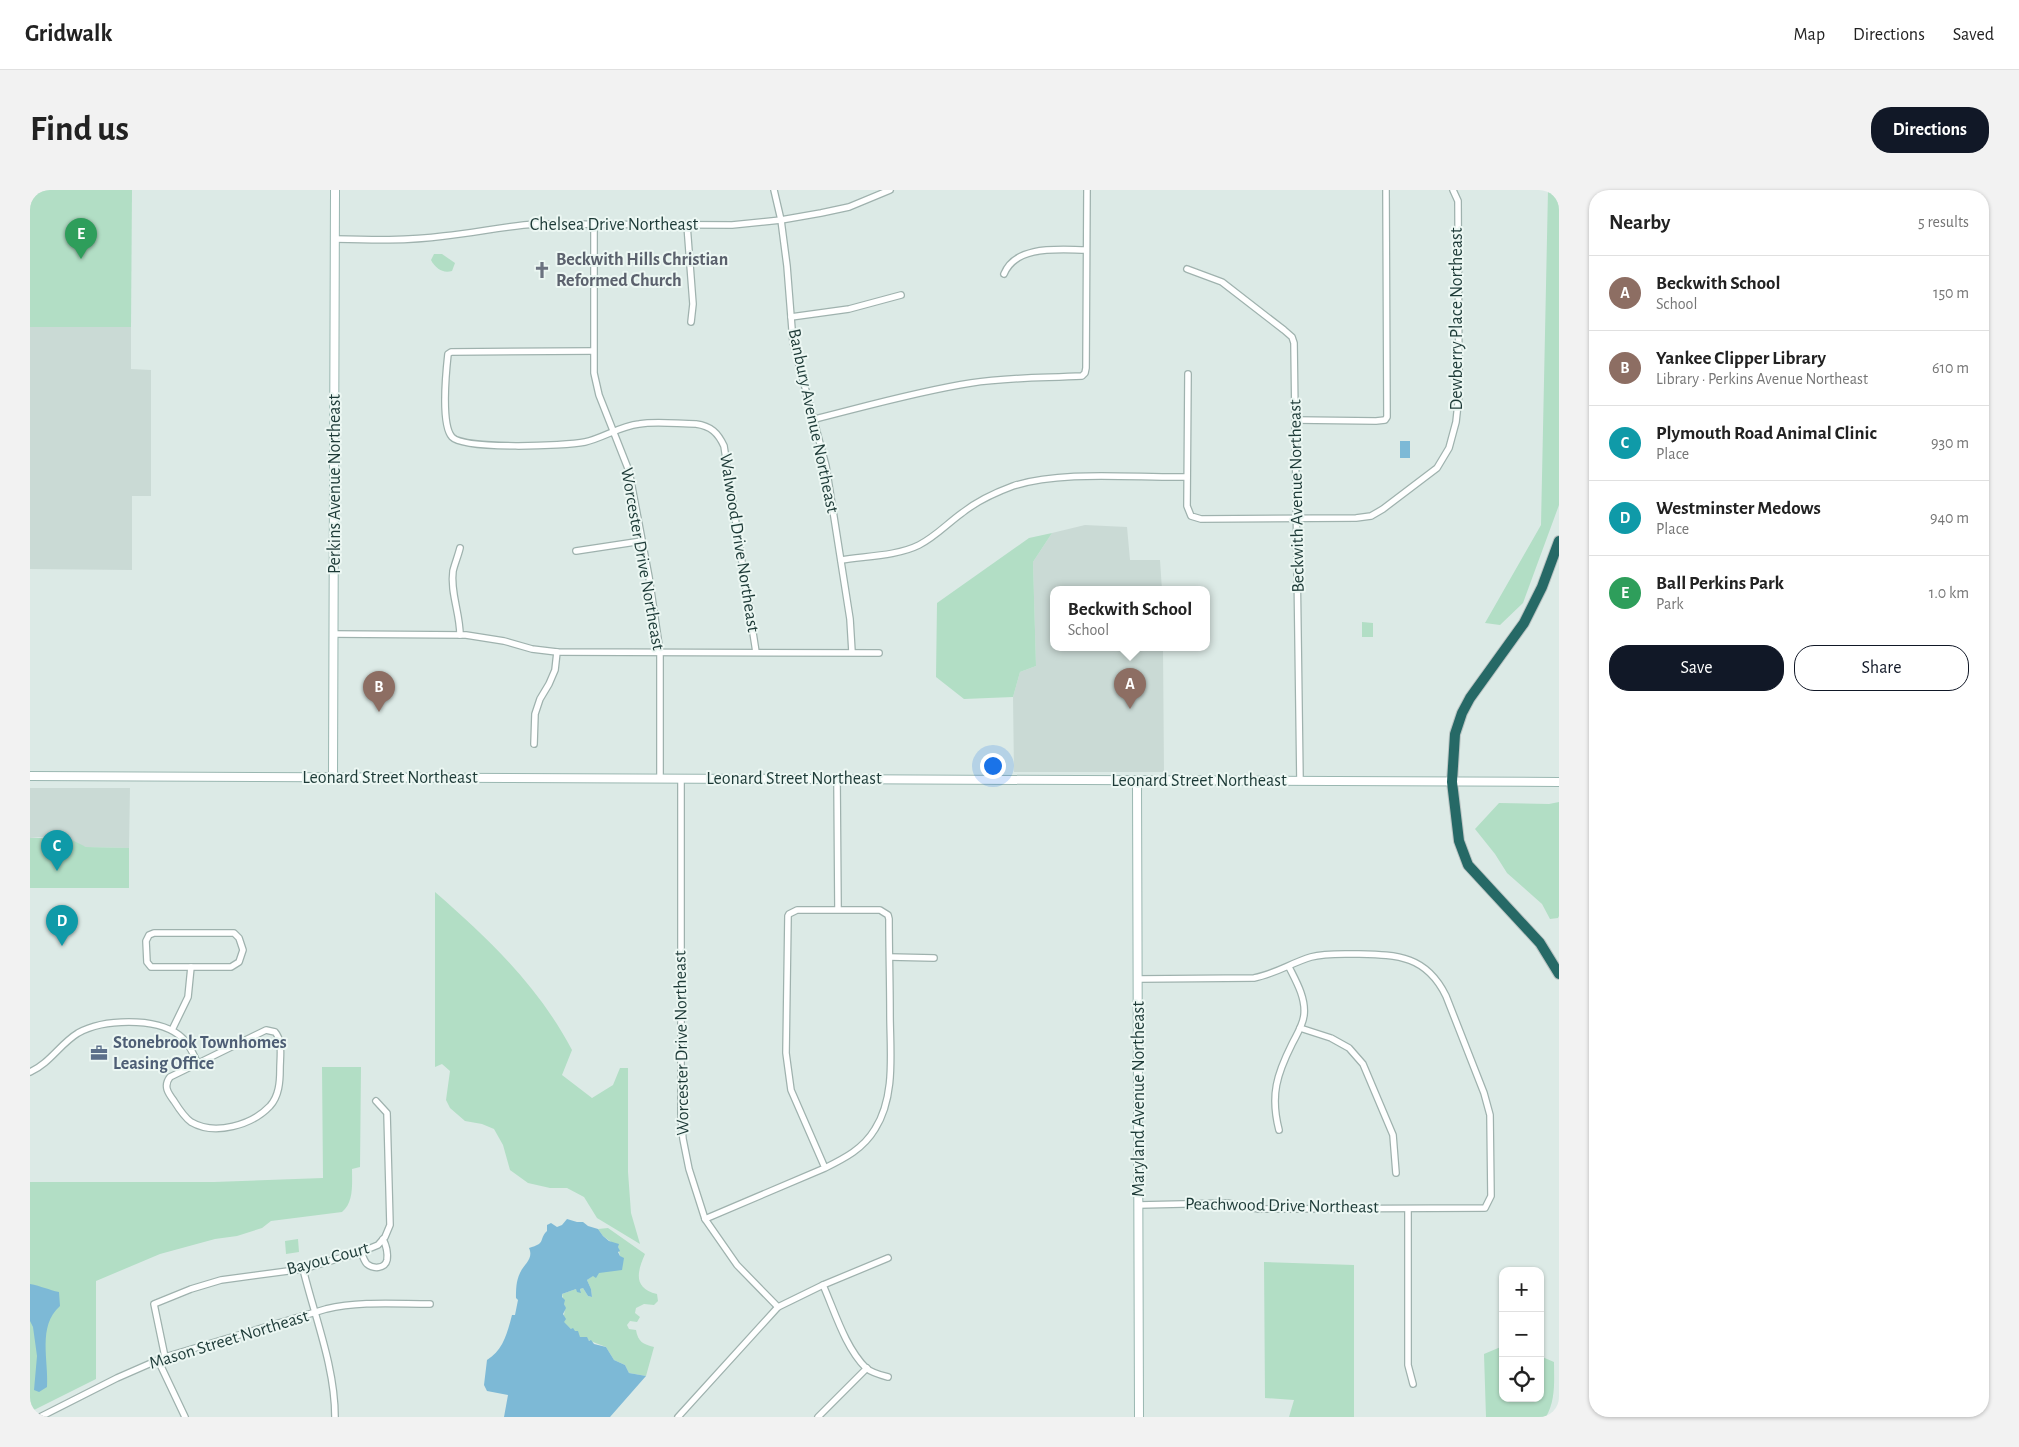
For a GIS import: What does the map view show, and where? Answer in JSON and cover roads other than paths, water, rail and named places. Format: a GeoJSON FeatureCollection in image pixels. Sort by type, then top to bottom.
{"type":"FeatureCollection","features":[{"type":"Feature","properties":{"kind":"highway"},"geometry":{"type":"LineString","coordinates":[[1559,541],[1542,587],[1524,623],[1470,698],[1462,713],[1455,734],[1452,782],[1460,848],[1468,865],[1540,943],[1559,974]]}},
{"type":"Feature","properties":{"kind":"main road","name":"Perkins Avenue Northeast"},"geometry":{"type":"LineString","coordinates":[[333,778],[335,190]]}},
{"type":"Feature","properties":{"kind":"main road","name":"Leonard Street Northeast"},"geometry":{"type":"LineString","coordinates":[[30,776],[1558,782]]}},
{"type":"Feature","properties":{"kind":"main road","name":"Maryland Avenue Northeast"},"geometry":{"type":"LineString","coordinates":[[1137,781],[1139,1417]]}},
{"type":"Feature","properties":{"kind":"street","name":"Banbury Avenue Northeast"},"geometry":{"type":"LineString","coordinates":[[774,190],[781,220],[796,356],[815,419],[826,466],[850,618],[852,652]]}},
{"type":"Feature","properties":{"kind":"street","name":"Chelsea Drive Northeast"},"geometry":{"type":"LineString","coordinates":[[335,239],[408,239],[444,236],[509,226],[594,224],[732,225],[781,220],[849,207],[890,190]]}},
{"type":"Feature","properties":{"kind":"street"},"geometry":{"type":"LineString","coordinates":[[815,419],[922,392],[972,383],[1020,378],[1082,376],[1086,368],[1087,190]]}},
{"type":"Feature","properties":{"kind":"street"},"geometry":{"type":"LineString","coordinates":[[1296,420],[1386,419],[1388,411],[1388,377],[1386,190]]}},
{"type":"Feature","properties":{"kind":"street","name":"Dewberry Place Northeast"},"geometry":{"type":"LineString","coordinates":[[1187,477],[1187,506],[1191,516],[1201,519],[1356,518],[1371,516],[1420,483],[1437,468],[1449,448],[1456,422],[1459,394],[1458,201],[1452,190]]}},
{"type":"Feature","properties":{"kind":"street","name":"Worcester Drive Northeast"},"geometry":{"type":"LineString","coordinates":[[594,224],[593,350],[596,385],[626,464],[633,488],[642,540],[660,652],[660,779]]}},
{"type":"Feature","properties":{"kind":"street"},"geometry":{"type":"LineString","coordinates":[[687,224],[693,304],[691,322]]}},
{"type":"Feature","properties":{"kind":"street"},"geometry":{"type":"LineString","coordinates":[[1004,274],[1010,265],[1021,257],[1034,252],[1086,250]]}},
{"type":"Feature","properties":{"kind":"street","name":"Beckwith Avenue Northeast"},"geometry":{"type":"LineString","coordinates":[[1187,269],[1222,282],[1292,337],[1296,353],[1296,518],[1300,781]]}},
{"type":"Feature","properties":{"kind":"street"},"geometry":{"type":"LineString","coordinates":[[791,317],[849,309],[901,295]]}},
{"type":"Feature","properties":{"kind":"street"},"geometry":{"type":"LineString","coordinates":[[593,350],[455,350],[448,354],[446,418],[448,430],[454,439],[483,445],[553,445],[583,442],[614,432]]}},
{"type":"Feature","properties":{"kind":"street"},"geometry":{"type":"LineString","coordinates":[[841,560],[895,553],[912,548],[937,533],[972,505],[1025,482],[1070,477],[1187,477],[1188,374]]}},
{"type":"Feature","properties":{"kind":"street","name":"Walwood Drive Northeast"},"geometry":{"type":"LineString","coordinates":[[614,432],[639,424],[696,424],[708,426],[719,436],[724,446],[756,652]]}},
{"type":"Feature","properties":{"kind":"street"},"geometry":{"type":"LineString","coordinates":[[576,551],[642,540]]}},
{"type":"Feature","properties":{"kind":"street"},"geometry":{"type":"LineString","coordinates":[[460,548],[453,571],[453,582],[459,614],[460,634]]}},
{"type":"Feature","properties":{"kind":"street"},"geometry":{"type":"LineString","coordinates":[[334,634],[460,634],[482,636],[532,649],[557,652],[879,653]]}},
{"type":"Feature","properties":{"kind":"street"},"geometry":{"type":"LineString","coordinates":[[534,744],[536,714],[540,699],[555,670],[557,652]]}},
{"type":"Feature","properties":{"kind":"street","name":"Worcester Drive Northeast"},"geometry":{"type":"LineString","coordinates":[[680,779],[681,1117],[683,1139],[705,1219],[737,1265],[778,1307]]}},
{"type":"Feature","properties":{"kind":"street"},"geometry":{"type":"LineString","coordinates":[[837,779],[838,909]]}},
{"type":"Feature","properties":{"kind":"street"},"geometry":{"type":"LineString","coordinates":[[705,1219],[825,1168],[852,1154],[863,1146],[877,1125],[886,1102],[890,1076],[888,915],[880,910],[797,910],[788,916],[786,1053],[789,1077],[791,1090],[825,1168]]}},
{"type":"Feature","properties":{"kind":"street"},"geometry":{"type":"LineString","coordinates":[[231,932],[238,936],[244,950],[237,964],[231,967],[191,967],[155,967],[148,965],[146,941],[149,935],[154,933],[231,932]]}},
{"type":"Feature","properties":{"kind":"street","name":"Peachwood Drive Northeast"},"geometry":{"type":"LineString","coordinates":[[1139,1205],[1227,1203],[1259,1209],[1485,1208],[1491,1196],[1490,1115],[1481,1084],[1439,981],[1427,969],[1413,960],[1395,955],[1324,955],[1311,957],[1289,967]]}},
{"type":"Feature","properties":{"kind":"street"},"geometry":{"type":"LineString","coordinates":[[890,957],[934,958]]}},
{"type":"Feature","properties":{"kind":"street"},"geometry":{"type":"LineString","coordinates":[[172,1030],[188,997],[191,967]]}},
{"type":"Feature","properties":{"kind":"street"},"geometry":{"type":"LineString","coordinates":[[1139,980],[1254,978],[1269,975],[1289,967],[1304,1003],[1304,1015],[1300,1028],[1280,1069],[1276,1083],[1275,1101],[1279,1130]]}},
{"type":"Feature","properties":{"kind":"street"},"geometry":{"type":"LineString","coordinates":[[30,1072],[46,1064],[74,1036],[97,1025],[118,1022],[155,1025],[172,1030],[187,1043],[198,1064]]}},
{"type":"Feature","properties":{"kind":"street"},"geometry":{"type":"LineString","coordinates":[[1300,1028],[1331,1038],[1349,1048],[1363,1064],[1393,1135],[1396,1174]]}},
{"type":"Feature","properties":{"kind":"street"},"geometry":{"type":"LineString","coordinates":[[266,1030],[275,1032],[280,1040],[280,1075],[277,1094],[270,1105],[255,1117],[238,1125],[210,1128],[192,1122],[180,1111],[167,1092],[167,1081],[170,1078],[198,1064],[266,1030]]}},
{"type":"Feature","properties":{"kind":"street","name":"Bayou Court"},"geometry":{"type":"LineString","coordinates":[[165,1357],[154,1304],[191,1289],[221,1280],[303,1269],[361,1252],[378,1245],[384,1239],[390,1225],[387,1113],[376,1101]]}},
{"type":"Feature","properties":{"kind":"street"},"geometry":{"type":"LineString","coordinates":[[1408,1209],[1408,1365],[1413,1384]]}},
{"type":"Feature","properties":{"kind":"street"},"geometry":{"type":"LineString","coordinates":[[361,1252],[368,1265],[376,1268],[381,1267],[386,1264],[388,1257],[384,1239]]}},
{"type":"Feature","properties":{"kind":"street"},"geometry":{"type":"LineString","coordinates":[[678,1417],[778,1307],[823,1285],[888,1258]]}},
{"type":"Feature","properties":{"kind":"street"},"geometry":{"type":"LineString","coordinates":[[303,1269],[332,1375],[335,1417]]}},
{"type":"Feature","properties":{"kind":"street"},"geometry":{"type":"LineString","coordinates":[[823,1285],[849,1343],[866,1368],[888,1377]]}},
{"type":"Feature","properties":{"kind":"street","name":"Mason Street Northeast"},"geometry":{"type":"LineString","coordinates":[[40,1417],[165,1357],[314,1313],[348,1305],[430,1304]]}},
{"type":"Feature","properties":{"kind":"street"},"geometry":{"type":"LineString","coordinates":[[158,1360],[185,1417]]}},
{"type":"Feature","properties":{"kind":"street"},"geometry":{"type":"LineString","coordinates":[[818,1417],[866,1368]]}},
{"type":"Feature","properties":{"kind":"water"},"geometry":{"type":"Polygon","coordinates":[[[1400,441],[1410,441],[1410,458],[1400,458],[1400,441]]]}},
{"type":"Feature","properties":{"kind":"water"},"geometry":{"type":"Polygon","coordinates":[[[567,1219],[583,1222],[588,1226],[598,1229],[609,1241],[619,1244],[620,1251],[618,1252],[624,1258],[622,1270],[599,1273],[596,1278],[593,1276],[587,1280],[592,1297],[588,1296],[583,1288],[580,1289],[581,1293],[577,1292],[576,1289],[562,1294],[566,1308],[563,1314],[566,1319],[564,1322],[571,1329],[573,1328],[575,1331],[578,1331],[580,1337],[587,1337],[594,1344],[606,1347],[614,1360],[625,1365],[629,1373],[646,1376],[610,1417],[504,1417],[508,1395],[487,1391],[484,1385],[487,1360],[501,1346],[512,1315],[515,1315],[518,1300],[516,1298],[517,1282],[529,1258],[529,1248],[540,1243],[547,1231],[547,1225],[551,1223],[557,1227],[562,1225],[567,1219]]]}},
{"type":"Feature","properties":{"kind":"water"},"geometry":{"type":"Polygon","coordinates":[[[30,1284],[59,1292],[60,1306],[53,1314],[46,1334],[47,1387],[39,1392],[34,1390],[37,1356],[33,1327],[30,1321],[30,1284]]]}},
{"type":"Feature","properties":{"kind":"place","name":"Ball Perkins Park"},"geometry":{"type":"Point","coordinates":[81,259]}},
{"type":"Feature","properties":{"kind":"place","name":"Beckwith Hills Christian Reformed Church"},"geometry":{"type":"Point","coordinates":[542,270]}},
{"type":"Feature","properties":{"kind":"place","name":"Beckwith School"},"geometry":{"type":"Point","coordinates":[1130,709]}},
{"type":"Feature","properties":{"kind":"place","name":"Yankee Clipper Library"},"geometry":{"type":"Point","coordinates":[379,712]}},
{"type":"Feature","properties":{"kind":"place","name":"Plymouth Road Animal Clinic"},"geometry":{"type":"Point","coordinates":[57,871]}},
{"type":"Feature","properties":{"kind":"place","name":"Westminster Medows"},"geometry":{"type":"Point","coordinates":[62,946]}},
{"type":"Feature","properties":{"kind":"place","name":"Stonebrook Townhomes Leasing Office"},"geometry":{"type":"Point","coordinates":[99,1053]}}]}
